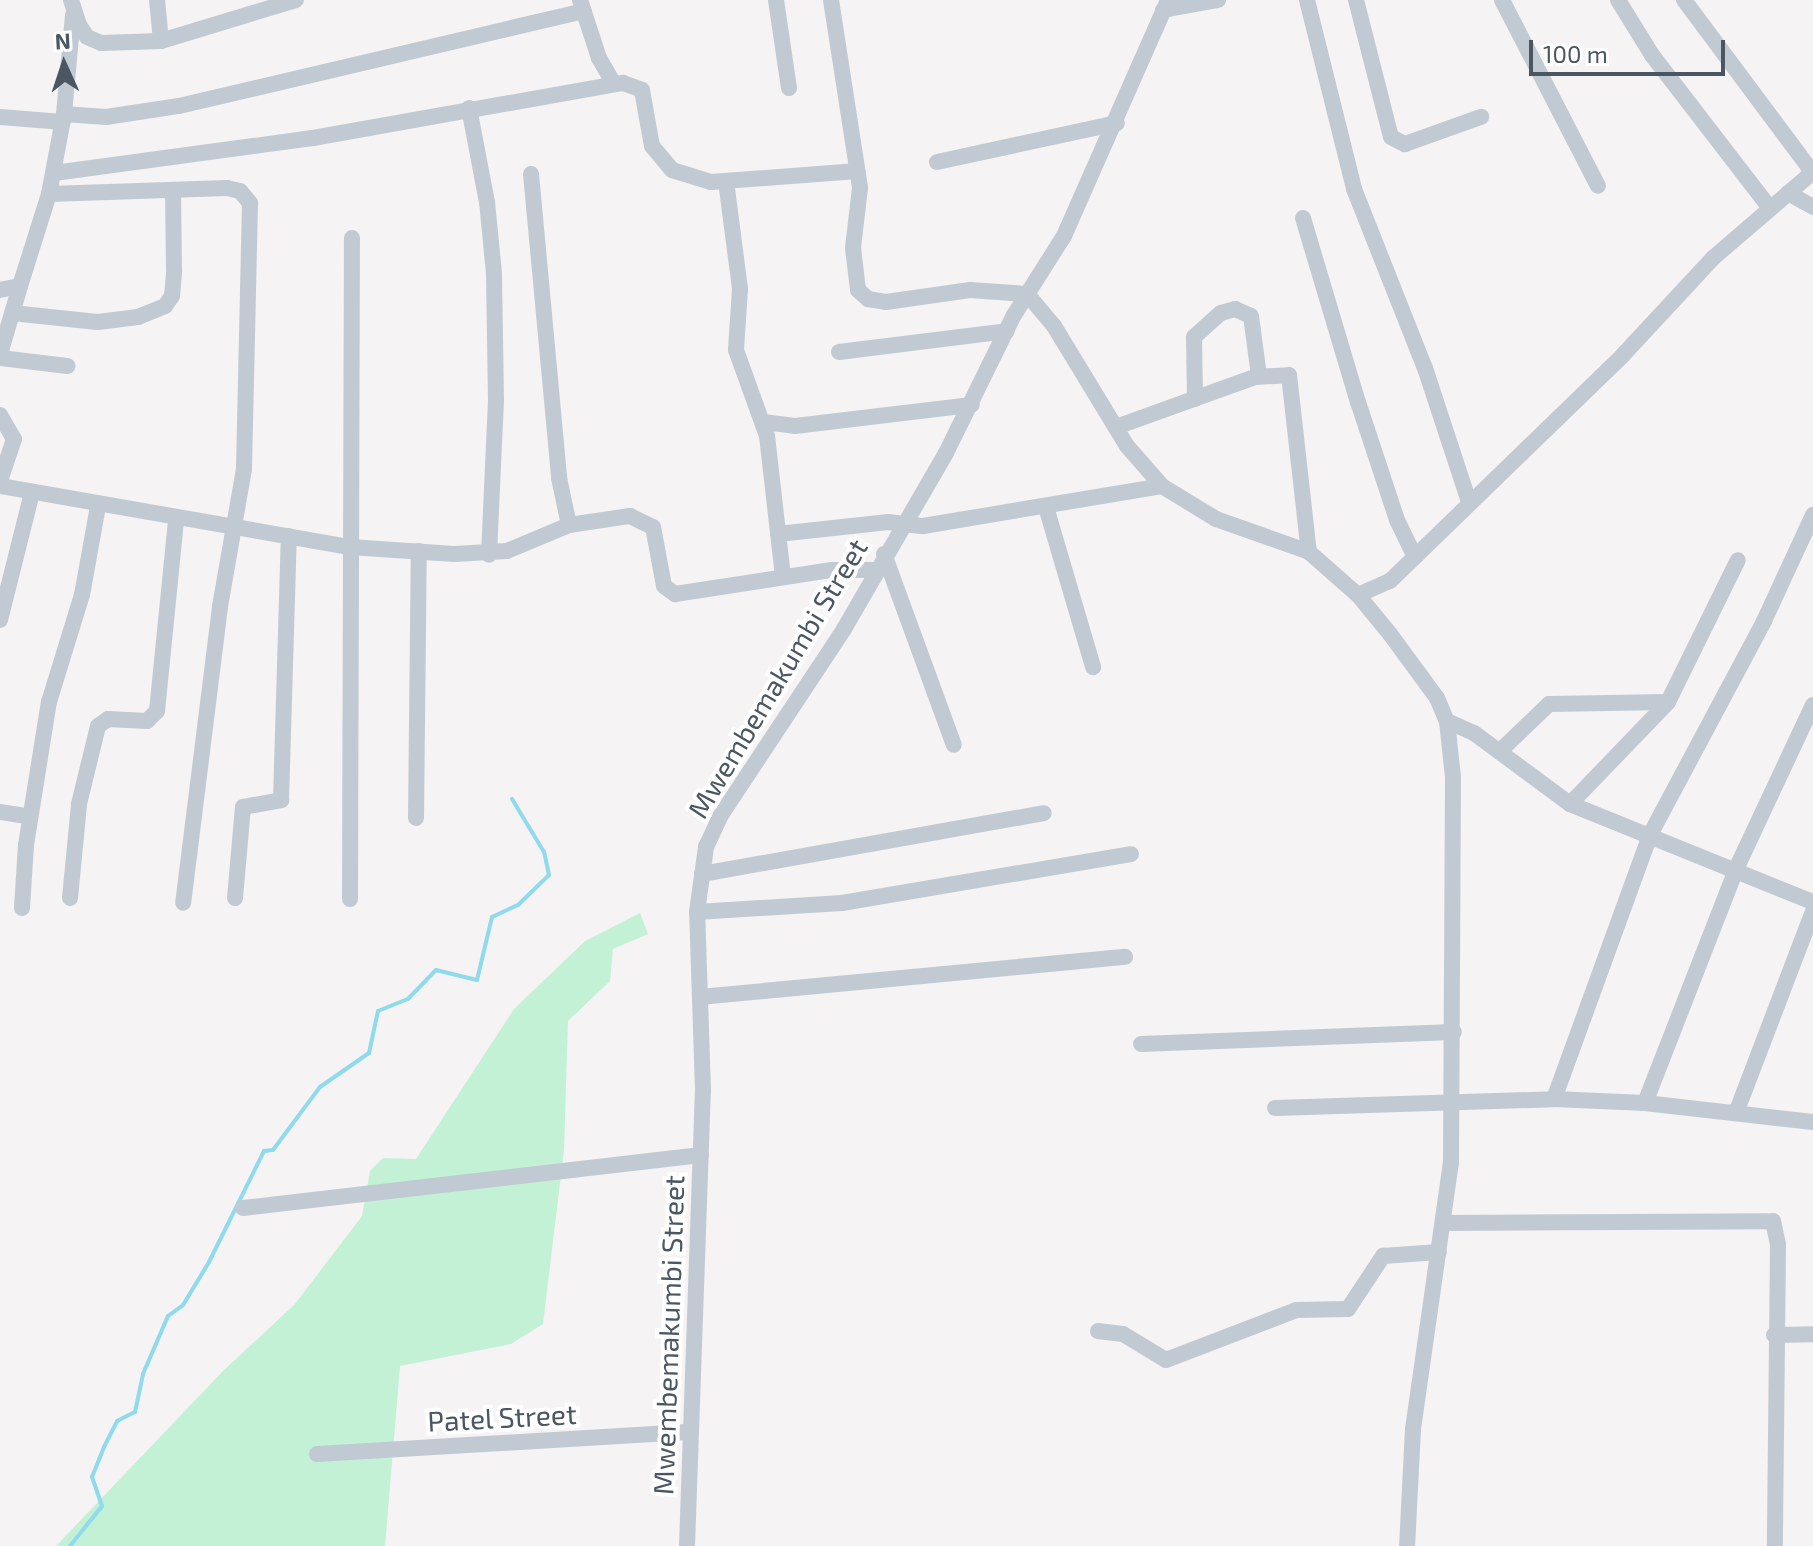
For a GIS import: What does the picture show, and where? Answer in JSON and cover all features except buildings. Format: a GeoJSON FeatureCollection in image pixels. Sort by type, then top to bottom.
{"type":"FeatureCollection","features":[{"type":"Feature","properties":{"kind":"street"},"geometry":{"type":"LineString","coordinates":[[157,0],[161,41]]}},
{"type":"Feature","properties":{"kind":"street"},"geometry":{"type":"LineString","coordinates":[[72,8],[87,37],[101,43],[161,41],[266,4],[296,0]]}},
{"type":"Feature","properties":{"kind":"street"},"geometry":{"type":"LineString","coordinates":[[776,0],[789,88]]}},
{"type":"Feature","properties":{"kind":"street"},"geometry":{"type":"LineString","coordinates":[[831,0],[858,171],[854,277],[868,299],[917,299],[970,290],[1027,294],[1054,326],[1116,427],[1162,486],[1216,519],[1309,552],[1358,595],[1437,698],[1447,721],[1453,777],[1454,1100],[1443,1223],[1413,1429],[1407,1546]]}},
{"type":"Feature","properties":{"kind":"street"},"geometry":{"type":"LineString","coordinates":[[1165,5],[1218,0]]}},
{"type":"Feature","properties":{"kind":"street"},"geometry":{"type":"LineString","coordinates":[[1307,0],[1354,189],[1425,368],[1469,502]]}},
{"type":"Feature","properties":{"kind":"street"},"geometry":{"type":"LineString","coordinates":[[1356,0],[1391,137],[1405,144],[1481,117]]}},
{"type":"Feature","properties":{"kind":"street"},"geometry":{"type":"LineString","coordinates":[[1502,0],[1598,186]]}},
{"type":"Feature","properties":{"kind":"street"},"geometry":{"type":"LineString","coordinates":[[1618,0],[1652,55],[1769,207]]}},
{"type":"Feature","properties":{"kind":"street"},"geometry":{"type":"LineString","coordinates":[[1358,595],[1390,581],[1769,207],[1812,172],[1684,0]]}},
{"type":"Feature","properties":{"kind":"street","name":"Mwembemakumbi Street"},"geometry":{"type":"LineString","coordinates":[[687,1546],[701,1155],[697,912],[706,847],[721,815],[844,629],[884,554],[972,405],[1027,294],[1084,201],[1165,5]]}},
{"type":"Feature","properties":{"kind":"street"},"geometry":{"type":"LineString","coordinates":[[0,117],[131,115],[179,106],[582,6],[614,84]]}},
{"type":"Feature","properties":{"kind":"street"},"geometry":{"type":"LineString","coordinates":[[68,366],[0,356],[54,173],[63,118],[72,8]]}},
{"type":"Feature","properties":{"kind":"street"},"geometry":{"type":"LineString","coordinates":[[54,173],[313,138],[614,84],[637,85],[642,90],[652,146],[662,163],[696,179],[726,181],[858,171]]}},
{"type":"Feature","properties":{"kind":"street"},"geometry":{"type":"LineString","coordinates":[[469,108],[487,202],[494,274],[496,400],[489,555]]}},
{"type":"Feature","properties":{"kind":"street"},"geometry":{"type":"LineString","coordinates":[[937,162],[1117,123]]}},
{"type":"Feature","properties":{"kind":"street"},"geometry":{"type":"LineString","coordinates":[[531,174],[559,478],[569,525]]}},
{"type":"Feature","properties":{"kind":"street"},"geometry":{"type":"LineString","coordinates":[[726,181],[740,289],[736,350],[763,422],[783,577]]}},
{"type":"Feature","properties":{"kind":"street"},"geometry":{"type":"LineString","coordinates":[[49,194],[234,188],[250,203],[248,422],[183,903]]}},
{"type":"Feature","properties":{"kind":"street"},"geometry":{"type":"LineString","coordinates":[[12,313],[98,322],[138,317],[165,306],[172,296],[174,271],[173,190]]}},
{"type":"Feature","properties":{"kind":"street"},"geometry":{"type":"LineString","coordinates":[[1788,193],[1813,207]]}},
{"type":"Feature","properties":{"kind":"street"},"geometry":{"type":"LineString","coordinates":[[1303,218],[1397,520],[1415,557]]}},
{"type":"Feature","properties":{"kind":"street"},"geometry":{"type":"LineString","coordinates":[[350,899],[352,238]]}},
{"type":"Feature","properties":{"kind":"street"},"geometry":{"type":"LineString","coordinates":[[0,290],[20,286]]}},
{"type":"Feature","properties":{"kind":"street"},"geometry":{"type":"LineString","coordinates":[[1195,399],[1194,337],[1221,313],[1235,309],[1251,316],[1259,376]]}},
{"type":"Feature","properties":{"kind":"street"},"geometry":{"type":"LineString","coordinates":[[839,352],[1007,331]]}},
{"type":"Feature","properties":{"kind":"street"},"geometry":{"type":"LineString","coordinates":[[1116,427],[1259,376],[1284,373],[1293,380],[1309,552]]}},
{"type":"Feature","properties":{"kind":"street"},"geometry":{"type":"LineString","coordinates":[[763,422],[795,426],[972,405]]}},
{"type":"Feature","properties":{"kind":"street"},"geometry":{"type":"LineString","coordinates":[[0,415],[14,439],[0,484],[98,506],[350,547],[489,555],[569,525],[619,515],[647,522],[657,535],[668,593],[783,577],[877,570]]}},
{"type":"Feature","properties":{"kind":"street"},"geometry":{"type":"LineString","coordinates":[[778,534],[904,522],[923,526],[1162,486]]}},
{"type":"Feature","properties":{"kind":"street"},"geometry":{"type":"LineString","coordinates":[[0,620],[32,493]]}},
{"type":"Feature","properties":{"kind":"street"},"geometry":{"type":"LineString","coordinates":[[22,908],[30,817],[49,702],[82,595],[98,506]]}},
{"type":"Feature","properties":{"kind":"street"},"geometry":{"type":"LineString","coordinates":[[1046,507],[1093,667]]}},
{"type":"Feature","properties":{"kind":"street"},"geometry":{"type":"LineString","coordinates":[[1554,1099],[1651,833],[1764,621],[1813,515]]}},
{"type":"Feature","properties":{"kind":"street"},"geometry":{"type":"LineString","coordinates":[[70,898],[79,804],[98,726],[108,719],[147,721],[157,711],[176,519]]}},
{"type":"Feature","properties":{"kind":"street"},"geometry":{"type":"LineString","coordinates":[[235,898],[243,807],[281,800],[289,536]]}},
{"type":"Feature","properties":{"kind":"street"},"geometry":{"type":"LineString","coordinates":[[416,818],[419,551]]}},
{"type":"Feature","properties":{"kind":"street"},"geometry":{"type":"LineString","coordinates":[[884,554],[954,745]]}},
{"type":"Feature","properties":{"kind":"street"},"geometry":{"type":"LineString","coordinates":[[1570,804],[1668,702],[1738,560]]}},
{"type":"Feature","properties":{"kind":"street"},"geometry":{"type":"LineString","coordinates":[[1500,751],[1549,704],[1668,702]]}},
{"type":"Feature","properties":{"kind":"street"},"geometry":{"type":"LineString","coordinates":[[1645,1103],[1737,867],[1813,705]]}},
{"type":"Feature","properties":{"kind":"street"},"geometry":{"type":"LineString","coordinates":[[1447,721],[1500,751],[1570,804],[1737,867],[1813,902]]}},
{"type":"Feature","properties":{"kind":"street"},"geometry":{"type":"LineString","coordinates":[[0,812],[30,817]]}},
{"type":"Feature","properties":{"kind":"street"},"geometry":{"type":"LineString","coordinates":[[702,874],[1044,813]]}},
{"type":"Feature","properties":{"kind":"street"},"geometry":{"type":"LineString","coordinates":[[697,912],[842,903],[1131,854]]}},
{"type":"Feature","properties":{"kind":"street"},"geometry":{"type":"LineString","coordinates":[[1736,1113],[1813,911]]}},
{"type":"Feature","properties":{"kind":"street"},"geometry":{"type":"LineString","coordinates":[[700,997],[1125,957]]}},
{"type":"Feature","properties":{"kind":"street"},"geometry":{"type":"LineString","coordinates":[[1141,1044],[1454,1032]]}},
{"type":"Feature","properties":{"kind":"street"},"geometry":{"type":"LineString","coordinates":[[1275,1108],[1554,1099],[1645,1103],[1813,1122]]}},
{"type":"Feature","properties":{"kind":"street"},"geometry":{"type":"LineString","coordinates":[[243,1208],[701,1155]]}},
{"type":"Feature","properties":{"kind":"street"},"geometry":{"type":"LineString","coordinates":[[1443,1223],[1773,1221],[1778,1244],[1774,1335],[1775,1546]]}},
{"type":"Feature","properties":{"kind":"street"},"geometry":{"type":"LineString","coordinates":[[1098,1331],[1123,1334],[1166,1360],[1296,1310],[1348,1309],[1383,1256],[1439,1252]]}},
{"type":"Feature","properties":{"kind":"street"},"geometry":{"type":"LineString","coordinates":[[1774,1335],[1813,1334]]}},
{"type":"Feature","properties":{"kind":"street","name":"Patel Street"},"geometry":{"type":"LineString","coordinates":[[317,1454],[690,1432]]}},
{"type":"Feature","properties":{"kind":"green space"},"geometry":{"type":"Polygon","coordinates":[[[640,913],[648,934],[613,949],[610,981],[568,1021],[564,1150],[543,1324],[511,1344],[400,1366],[385,1546],[56,1546],[223,1371],[295,1304],[362,1216],[370,1171],[383,1158],[416,1159],[514,1009],[585,941],[640,913]]]}},
{"type":"Feature","properties":{"kind":"waterway"},"geometry":{"type":"LineString","coordinates":[[70,1546],[102,1506],[92,1477],[117,1421],[135,1412],[143,1374],[168,1316],[183,1305],[209,1262],[264,1151],[273,1150],[320,1087],[369,1053],[378,1011],[408,999],[436,970],[477,980],[492,917],[518,905],[549,875],[544,852],[512,799]]}}]}
